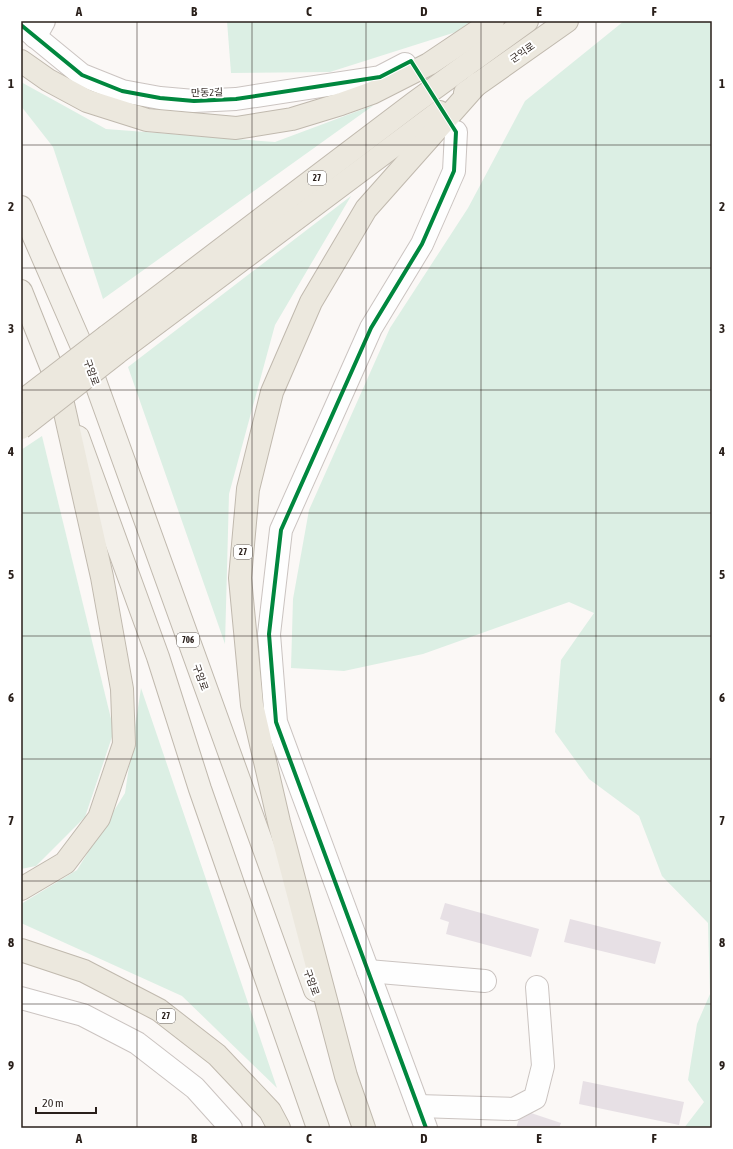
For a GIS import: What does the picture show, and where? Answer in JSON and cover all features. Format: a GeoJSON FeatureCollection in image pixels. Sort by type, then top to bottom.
{"type":"FeatureCollection","features":[{"type":"Feature","properties":{"kind":"highway"},"geometry":{"type":"LineString","coordinates":[[21,61],[48,80],[87,101],[147,120],[236,128],[292,119],[341,104],[372,92],[429,64],[493,21]]}},
{"type":"Feature","properties":{"kind":"highway","name":"27"},"geometry":{"type":"LineString","coordinates":[[21,402],[112,345],[414,103],[527,21]]}},
{"type":"Feature","properties":{"kind":"highway","name":"군익로"},"geometry":{"type":"LineString","coordinates":[[477,84],[567,21]]}},
{"type":"Feature","properties":{"kind":"highway"},"geometry":{"type":"LineString","coordinates":[[21,428],[112,345],[477,84]]}},
{"type":"Feature","properties":{"kind":"highway","name":"27"},"geometry":{"type":"LineString","coordinates":[[346,1076],[279,822],[252,705],[240,578],[248,489],[272,392],[311,302],[366,209],[477,84]]}},
{"type":"Feature","properties":{"kind":"highway"},"geometry":{"type":"LineString","coordinates":[[21,889],[65,863],[99,818],[124,744],[122,690],[102,577],[59,386]]}},
{"type":"Feature","properties":{"kind":"highway","name":"27"},"geometry":{"type":"LineString","coordinates":[[21,950],[84,971],[159,1010],[217,1055],[270,1111],[279,1128]]}},
{"type":"Feature","properties":{"kind":"highway","name":"구암로"},"geometry":{"type":"LineString","coordinates":[[346,1076],[364,1128]]}},
{"type":"Feature","properties":{"kind":"main road","name":"구암로"},"geometry":{"type":"LineString","coordinates":[[21,207],[86,356],[346,1076]]}},
{"type":"Feature","properties":{"kind":"main road"},"geometry":{"type":"LineString","coordinates":[[21,291],[59,386],[158,657],[200,789],[318,1128]]}},
{"type":"Feature","properties":{"kind":"street","name":"만동2길"},"geometry":{"type":"LineString","coordinates":[[33,28],[82,75],[122,91],[160,98],[194,101],[236,99],[380,77],[411,61]]}},
{"type":"Feature","properties":{"kind":"street"},"geometry":{"type":"LineString","coordinates":[[426,1128],[276,722],[269,634],[281,530],[371,328],[422,244],[454,171],[456,132]]}},
{"type":"Feature","properties":{"kind":"street"},"geometry":{"type":"LineString","coordinates":[[368,971],[485,981]]}},
{"type":"Feature","properties":{"kind":"street"},"geometry":{"type":"LineString","coordinates":[[418,1106],[514,1108],[535,1098],[543,1066],[537,987]]}},
{"type":"Feature","properties":{"kind":"street"},"geometry":{"type":"LineString","coordinates":[[21,998],[83,1015],[137,1043],[195,1088],[232,1128]]}},
{"type":"Feature","properties":{"kind":"green space"},"geometry":{"type":"Polygon","coordinates":[[[227,21],[471,21],[456,32],[330,72],[231,73],[227,21]]]}},
{"type":"Feature","properties":{"kind":"green space"},"geometry":{"type":"Polygon","coordinates":[[[624,21],[712,21],[712,1128],[684,1128],[704,1102],[688,1080],[697,1024],[710,994],[708,923],[662,876],[639,816],[589,779],[555,732],[561,660],[594,613],[569,602],[423,654],[344,671],[291,668],[293,599],[309,510],[390,328],[468,208],[525,101],[624,21]]]}},
{"type":"Feature","properties":{"kind":"green space"},"geometry":{"type":"Polygon","coordinates":[[[21,82],[106,129],[275,142],[374,105],[103,299],[53,147],[21,106],[21,82]]]}},
{"type":"Feature","properties":{"kind":"green space"},"geometry":{"type":"Polygon","coordinates":[[[351,196],[275,325],[229,494],[225,644],[128,367],[351,196]]]}},
{"type":"Feature","properties":{"kind":"green space"},"geometry":{"type":"Polygon","coordinates":[[[42,436],[114,731],[85,817],[36,866],[21,869],[21,450],[42,436]]]}},
{"type":"Feature","properties":{"kind":"green space"},"geometry":{"type":"Polygon","coordinates":[[[141,688],[277,1088],[182,996],[21,923],[21,904],[77,870],[125,793],[141,688]]]}},
{"type":"Feature","properties":{"kind":"building"},"geometry":{"type":"Polygon","coordinates":[[[445,903],[539,929],[531,957],[446,934],[449,922],[440,919],[445,903]]]}},
{"type":"Feature","properties":{"kind":"building"},"geometry":{"type":"Polygon","coordinates":[[[570,919],[661,942],[655,964],[564,942],[570,919]]]}},
{"type":"Feature","properties":{"kind":"building"},"geometry":{"type":"Polygon","coordinates":[[[583,1081],[684,1102],[679,1125],[579,1104],[583,1081]]]}},
{"type":"Feature","properties":{"kind":"building"},"geometry":{"type":"Polygon","coordinates":[[[522,1110],[561,1123],[559,1128],[516,1128],[522,1110]]]}},
{"type":"Feature","properties":{"kind":"cycle path"},"geometry":{"type":"LineString","coordinates":[[21,25],[82,75],[122,91],[160,98],[194,101],[236,99],[380,77],[411,61],[456,132],[454,171],[422,244],[371,328],[281,530],[269,634],[276,722],[426,1128]]}}]}
